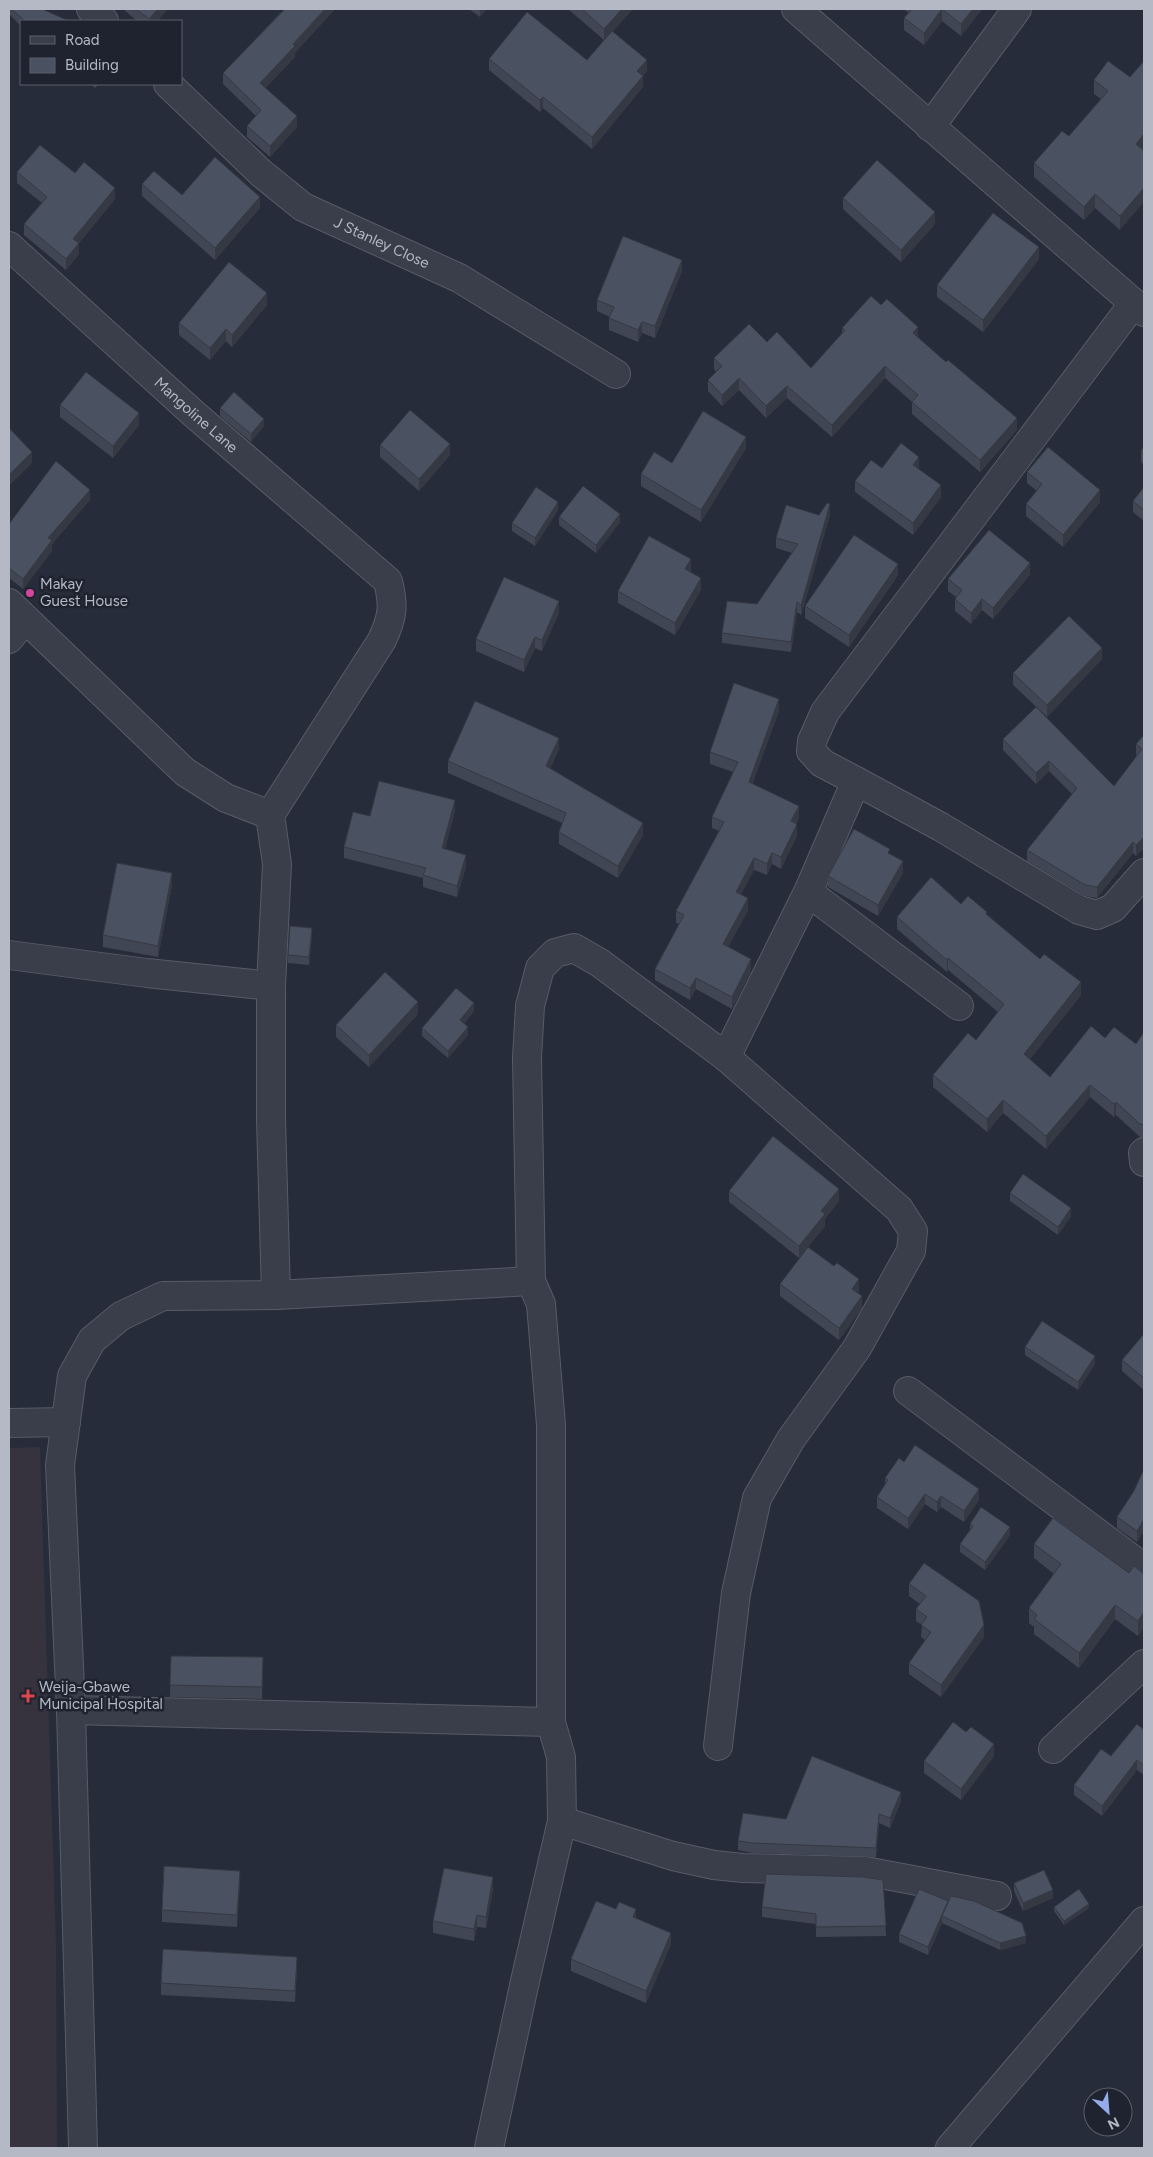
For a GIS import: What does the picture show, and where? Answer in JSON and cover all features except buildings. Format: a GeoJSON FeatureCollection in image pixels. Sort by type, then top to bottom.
{"type":"FeatureCollection","features":[{"type":"Feature","properties":{"kind":"street"},"geometry":{"type":"LineString","coordinates":[[91,9],[103,20]]}},
{"type":"Feature","properties":{"kind":"street"},"geometry":{"type":"LineString","coordinates":[[796,9],[1139,307],[825,712],[812,741],[812,751],[822,763],[941,827],[1079,910],[1097,914],[1113,908],[1144,873]]}},
{"type":"Feature","properties":{"kind":"street"},"geometry":{"type":"LineString","coordinates":[[930,126],[1017,9]]}},
{"type":"Feature","properties":{"kind":"street","name":"J Stanley Close"},"geometry":{"type":"LineString","coordinates":[[169,85],[261,173],[303,207],[459,278],[616,374]]}},
{"type":"Feature","properties":{"kind":"street","name":"Mangoline Lane"},"geometry":{"type":"LineString","coordinates":[[9,246],[194,414],[388,581],[393,603],[391,620],[382,640],[270,815]]}},
{"type":"Feature","properties":{"kind":"street"},"geometry":{"type":"LineString","coordinates":[[14,621],[185,772],[226,798],[270,815],[277,864],[271,986],[271,1119],[276,1295]]}},
{"type":"Feature","properties":{"kind":"street"},"geometry":{"type":"LineString","coordinates":[[726,1057],[808,892],[856,781]]}},
{"type":"Feature","properties":{"kind":"street"},"geometry":{"type":"LineString","coordinates":[[808,892],[959,1006]]}},
{"type":"Feature","properties":{"kind":"street"},"geometry":{"type":"LineString","coordinates":[[489,2148],[524,1981],[562,1821],[561,1757],[551,1722],[551,1425],[541,1304],[531,1281],[526,1058],[530,1006],[540,968],[555,953],[574,948],[600,963],[726,1057],[899,1209],[913,1232],[911,1251],[858,1348],[791,1439],[757,1498],[736,1593],[718,1746]]}},
{"type":"Feature","properties":{"kind":"street"},"geometry":{"type":"LineString","coordinates":[[9,955],[147,973],[271,986]]}},
{"type":"Feature","properties":{"kind":"street"},"geometry":{"type":"LineString","coordinates":[[1144,1152],[1144,1162]]}},
{"type":"Feature","properties":{"kind":"street"},"geometry":{"type":"LineString","coordinates":[[83,2148],[71,1710],[60,1465],[72,1376],[92,1340],[121,1316],[163,1296],[276,1295],[531,1281]]}},
{"type":"Feature","properties":{"kind":"street"},"geometry":{"type":"LineString","coordinates":[[908,1391],[1144,1568]]}},
{"type":"Feature","properties":{"kind":"street"},"geometry":{"type":"LineString","coordinates":[[9,1423],[66,1422]]}},
{"type":"Feature","properties":{"kind":"street"},"geometry":{"type":"LineString","coordinates":[[1053,1749],[1144,1664]]}},
{"type":"Feature","properties":{"kind":"street"},"geometry":{"type":"LineString","coordinates":[[71,1710],[551,1722]]}},
{"type":"Feature","properties":{"kind":"street"},"geometry":{"type":"LineString","coordinates":[[562,1821],[673,1856],[714,1865],[743,1868],[865,1871],[997,1896]]}},
{"type":"Feature","properties":{"kind":"street"},"geometry":{"type":"LineString","coordinates":[[950,2148],[1144,1921]]}},
{"type":"Feature","properties":{"kind":"shaded area","name":"Weija-Gbawe Municipal Hospital"},"geometry":{"type":"Polygon","coordinates":[[[40,1447],[56,1944],[57,2148],[9,2148],[9,1448],[40,1447]]]}},
{"type":"Feature","properties":{"kind":"place","name":"Makay Guest House"},"geometry":{"type":"Point","coordinates":[30,593]}},
{"type":"Feature","properties":{"kind":"place","name":"Weija-Gbawe Municipal Hospital"},"geometry":{"type":"Point","coordinates":[28,1696]}}]}
